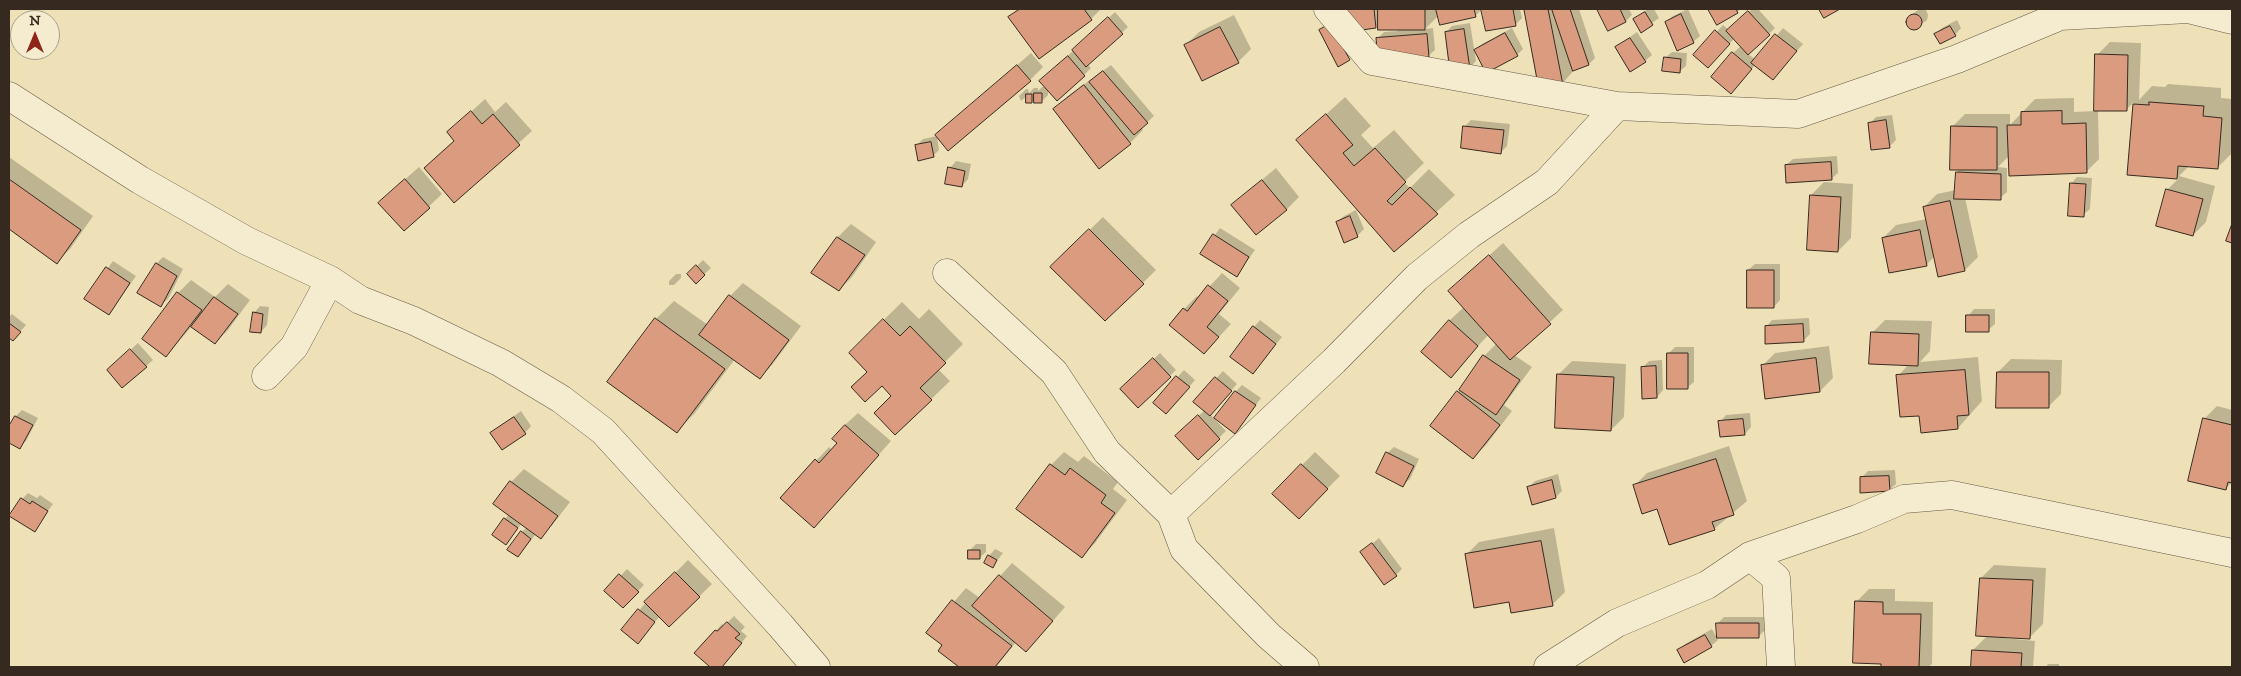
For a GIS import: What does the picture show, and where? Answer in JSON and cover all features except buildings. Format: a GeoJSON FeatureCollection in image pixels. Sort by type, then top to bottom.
{"type":"FeatureCollection","features":[{"type":"Feature","properties":{"kind":"street"},"geometry":{"type":"LineString","coordinates":[[1328,9],[1372,61],[1617,106],[1798,114],[1957,59],[2060,16],[2188,9],[2232,20]]}},
{"type":"Feature","properties":{"kind":"street"},"geometry":{"type":"LineString","coordinates":[[9,96],[148,185],[247,241],[330,280],[360,300],[414,321],[501,363],[560,399],[603,431],[816,667]]}},
{"type":"Feature","properties":{"kind":"street"},"geometry":{"type":"LineString","coordinates":[[1171,514],[1334,361],[1417,277],[1468,235],[1547,182],[1617,106]]}},
{"type":"Feature","properties":{"kind":"street"},"geometry":{"type":"LineString","coordinates":[[947,273],[1054,372],[1108,452],[1171,514],[1184,549],[1270,636],[1305,667]]}},
{"type":"Feature","properties":{"kind":"street"},"geometry":{"type":"LineString","coordinates":[[266,376],[294,347],[330,280]]}},
{"type":"Feature","properties":{"kind":"street"},"geometry":{"type":"LineString","coordinates":[[1548,667],[1617,624],[1708,585],[1750,556],[1857,519],[1904,499],[1952,495],[2232,553]]}},
{"type":"Feature","properties":{"kind":"street"},"geometry":{"type":"LineString","coordinates":[[1750,556],[1776,578],[1781,667]]}}]}
